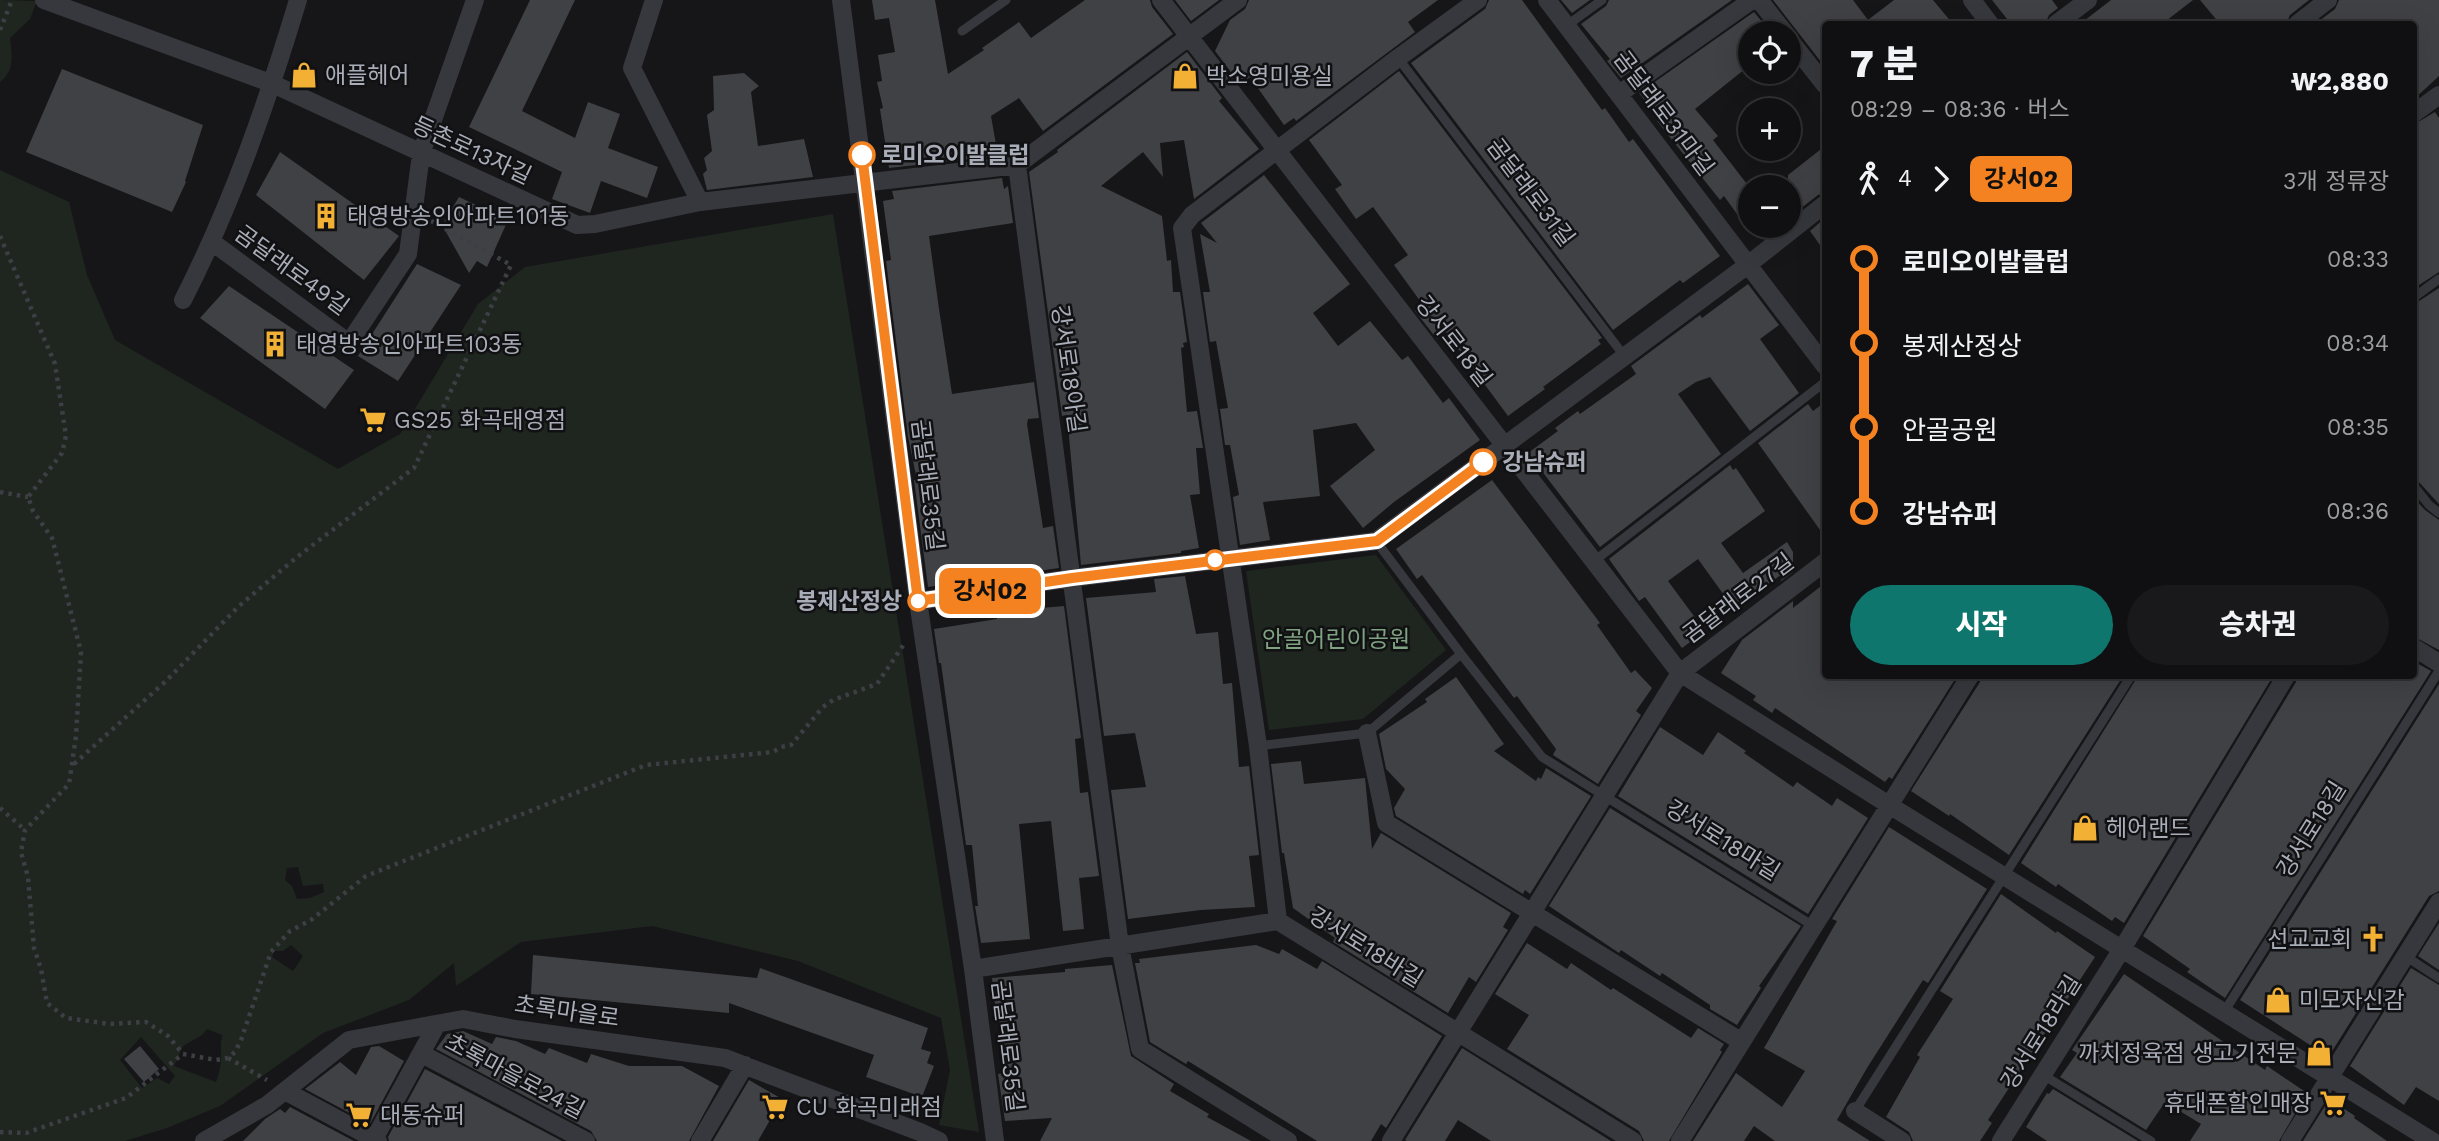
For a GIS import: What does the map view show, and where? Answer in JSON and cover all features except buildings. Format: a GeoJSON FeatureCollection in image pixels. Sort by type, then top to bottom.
{"type":"FeatureCollection","features":[{"type":"Feature","properties":{"kind":"street","name":"등촌로13자길"},"geometry":{"type":"LineString","coordinates":[[44,0],[88,7],[273,84],[577,225],[594,224],[699,202],[865,182]]}},
{"type":"Feature","properties":{"kind":"street"},"geometry":{"type":"LineString","coordinates":[[183,300],[212,242],[273,84],[298,0]]}},
{"type":"Feature","properties":{"kind":"street","name":"곰달래로49길"},"geometry":{"type":"LineString","coordinates":[[212,242],[349,342],[408,254],[421,154],[475,0]]}},
{"type":"Feature","properties":{"kind":"street"},"geometry":{"type":"LineString","coordinates":[[654,0],[632,68],[699,202]]}},
{"type":"Feature","properties":{"kind":"street","name":"곰달래로35길"},"geometry":{"type":"LineString","coordinates":[[841,0],[918,601],[973,969],[995,1141]]}},
{"type":"Feature","properties":{"kind":"street","name":"강서로18길"},"geometry":{"type":"LineString","coordinates":[[1161,0],[1681,673],[2432,1141]]}},
{"type":"Feature","properties":{"kind":"street"},"geometry":{"type":"LineString","coordinates":[[865,182],[1017,165],[1238,0]]}},
{"type":"Feature","properties":{"kind":"street"},"geometry":{"type":"LineString","coordinates":[[1278,921],[1258,746],[1182,228],[1192,215],[1478,0]]}},
{"type":"Feature","properties":{"kind":"street","name":"곰달래로31마길"},"geometry":{"type":"LineString","coordinates":[[1547,0],[1748,264]]}},
{"type":"Feature","properties":{"kind":"street"},"geometry":{"type":"LineString","coordinates":[[1619,94],[1752,0]]}},
{"type":"Feature","properties":{"kind":"street"},"geometry":{"type":"LineString","coordinates":[[1759,0],[1776,21]]}},
{"type":"Feature","properties":{"kind":"street"},"geometry":{"type":"LineString","coordinates":[[1972,0],[1988,21]]}},
{"type":"Feature","properties":{"kind":"street"},"geometry":{"type":"LineString","coordinates":[[2063,21],[2088,0]]}},
{"type":"Feature","properties":{"kind":"street"},"geometry":{"type":"LineString","coordinates":[[2301,21],[2328,0]]}},
{"type":"Feature","properties":{"kind":"street"},"geometry":{"type":"LineString","coordinates":[[1801,55],[1822,81]]}},
{"type":"Feature","properties":{"kind":"street"},"geometry":{"type":"LineString","coordinates":[[2417,111],[2439,95]]}},
{"type":"Feature","properties":{"kind":"street","name":"강서로18아길"},"geometry":{"type":"LineString","coordinates":[[1017,165],[1120,946]]}},
{"type":"Feature","properties":{"kind":"street"},"geometry":{"type":"LineString","coordinates":[[918,601],[1072,578],[1377,541],[1822,206]]}},
{"type":"Feature","properties":{"kind":"street"},"geometry":{"type":"LineString","coordinates":[[1748,264],[1822,362]]}},
{"type":"Feature","properties":{"kind":"street","name":"곰달래로27길"},"geometry":{"type":"LineString","coordinates":[[1681,673],[1822,564]]}},
{"type":"Feature","properties":{"kind":"street"},"geometry":{"type":"LineString","coordinates":[[2417,649],[2439,663]]}},
{"type":"Feature","properties":{"kind":"street"},"geometry":{"type":"LineString","coordinates":[[1391,1141],[1681,673]]}},
{"type":"Feature","properties":{"kind":"street"},"geometry":{"type":"LineString","coordinates":[[1680,1141],[1968,679]]}},
{"type":"Feature","properties":{"kind":"street"},"geometry":{"type":"LineString","coordinates":[[2122,948],[2284,679]]}},
{"type":"Feature","properties":{"kind":"street"},"geometry":{"type":"LineString","coordinates":[[1367,733],[1386,823],[1742,1042]]}},
{"type":"Feature","properties":{"kind":"street"},"geometry":{"type":"LineString","coordinates":[[2290,1141],[2439,902]]}},
{"type":"Feature","properties":{"kind":"street","name":"강서로18바길"},"geometry":{"type":"LineString","coordinates":[[973,969],[1278,921],[1458,1032]]}},
{"type":"Feature","properties":{"kind":"street"},"geometry":{"type":"LineString","coordinates":[[1120,946],[1140,1049],[1288,1141]]}},
{"type":"Feature","properties":{"kind":"street","name":"강서로18라길"},"geometry":{"type":"LineString","coordinates":[[2001,1141],[2122,948]]}},
{"type":"Feature","properties":{"kind":"street","name":"초록마을로"},"geometry":{"type":"LineString","coordinates":[[205,1141],[267,1105],[349,1040],[463,1019],[515,1029],[725,1058],[939,1141]]}},
{"type":"Feature","properties":{"kind":"street","name":"초록마을로24길"},"geometry":{"type":"LineString","coordinates":[[285,1091],[375,1140],[437,1024]]}},
{"type":"Feature","properties":{"kind":"street"},"geometry":{"type":"LineString","coordinates":[[1458,1032],[1633,1141]]}},
{"type":"Feature","properties":{"kind":"street","name":"초록마을로24길"},"geometry":{"type":"LineString","coordinates":[[422,1054],[586,1141]]}},
{"type":"Feature","properties":{"kind":"street"},"geometry":{"type":"LineString","coordinates":[[700,1141],[745,1065]]}},
{"type":"Feature","properties":{"kind":"street"},"geometry":{"type":"LineString","coordinates":[[1855,1111],[1902,1141]]}},
{"type":"Feature","properties":{"kind":"lane"},"geometry":{"type":"LineString","coordinates":[[962,31],[1006,0]]}},
{"type":"Feature","properties":{"kind":"lane"},"geometry":{"type":"LineString","coordinates":[[1566,26],[1602,0]]}},
{"type":"Feature","properties":{"kind":"lane","name":"곰달래로31길"},"geometry":{"type":"LineString","coordinates":[[1398,58],[1625,357]]}},
{"type":"Feature","properties":{"kind":"lane"},"geometry":{"type":"LineString","coordinates":[[2417,295],[2439,279]]}},
{"type":"Feature","properties":{"kind":"lane"},"geometry":{"type":"LineString","coordinates":[[1593,562],[1822,384]]}},
{"type":"Feature","properties":{"kind":"lane"},"geometry":{"type":"LineString","coordinates":[[2417,490],[2439,513]]}},
{"type":"Feature","properties":{"kind":"lane"},"geometry":{"type":"LineString","coordinates":[[1377,541],[1542,757],[1605,795]]}},
{"type":"Feature","properties":{"kind":"lane"},"geometry":{"type":"LineString","coordinates":[[1258,746],[1367,733],[1461,654]]}},
{"type":"Feature","properties":{"kind":"lane","name":"강서로18길"},"geometry":{"type":"LineString","coordinates":[[2224,1012],[2439,671]]}},
{"type":"Feature","properties":{"kind":"lane"},"geometry":{"type":"LineString","coordinates":[[1855,1111],[2129,679]]}},
{"type":"Feature","properties":{"kind":"lane","name":"강서로18마길"},"geometry":{"type":"LineString","coordinates":[[1605,795],[1815,927]]}},
{"type":"Feature","properties":{"kind":"lane"},"geometry":{"type":"LineString","coordinates":[[2405,956],[2439,978]]}},
{"type":"Feature","properties":{"kind":"lane"},"geometry":{"type":"LineString","coordinates":[[2043,1075],[2151,1141]]}},
{"type":"Feature","properties":{"kind":"path"},"geometry":{"type":"LineString","coordinates":[[0,30],[12,0]]}},
{"type":"Feature","properties":{"kind":"path"},"geometry":{"type":"LineString","coordinates":[[74,765],[166,681],[239,606],[297,557],[414,468],[511,265],[413,211]]}},
{"type":"Feature","properties":{"kind":"path"},"geometry":{"type":"LineString","coordinates":[[0,236],[55,364],[66,436],[62,453],[28,497]]}},
{"type":"Feature","properties":{"kind":"path"},"geometry":{"type":"LineString","coordinates":[[0,492],[28,497]]}},
{"type":"Feature","properties":{"kind":"path"},"geometry":{"type":"LineString","coordinates":[[28,497],[33,512],[52,538],[81,652],[74,765],[69,783],[25,830],[21,852],[28,877],[34,948],[47,1003],[66,1018],[110,1024],[146,1022],[168,1036],[183,1054],[216,1060],[228,1058],[235,1052],[271,952],[290,931],[311,920],[366,876],[646,765],[773,752],[791,745],[822,707],[877,684],[908,638]]}},
{"type":"Feature","properties":{"kind":"path"},"geometry":{"type":"LineString","coordinates":[[0,808],[25,830]]}},
{"type":"Feature","properties":{"kind":"path"},"geometry":{"type":"LineString","coordinates":[[0,1132],[26,1133],[126,1098],[183,1054]]}},
{"type":"Feature","properties":{"kind":"path"},"geometry":{"type":"LineString","coordinates":[[228,1058],[285,1091]]}},
{"type":"Feature","properties":{"kind":"green space"},"geometry":{"type":"Polygon","coordinates":[[[0,0],[37,1],[30,19],[10,38],[10,67],[0,82],[0,0]]]}},
{"type":"Feature","properties":{"kind":"green space"},"geometry":{"type":"Polygon","coordinates":[[[0,170],[69,202],[87,275],[115,340],[338,469],[400,434],[478,304],[525,267],[833,214],[979,1132],[939,1125],[950,1070],[941,1018],[798,961],[652,926],[521,942],[456,986],[454,963],[409,1000],[323,1033],[220,1106],[167,1128],[125,1141],[0,1141],[0,170]],[[298,867],[287,868],[285,880],[292,886],[297,899],[310,898],[324,892],[323,884],[303,886],[298,867]],[[291,945],[283,951],[274,951],[272,957],[293,971],[303,956],[291,945]],[[207,1029],[183,1046],[174,1066],[216,1082],[221,1063],[222,1035],[207,1029]],[[141,1037],[120,1060],[142,1088],[157,1078],[169,1084],[175,1076],[141,1037]]]}},
{"type":"Feature","properties":{"kind":"green space","name":"안골어린이공원"},"geometry":{"type":"Polygon","coordinates":[[[1376,555],[1446,650],[1363,719],[1269,730],[1246,571],[1376,555]]]}},
{"type":"Feature","properties":{"kind":"bus line","name":"강서02"},"geometry":{"type":"LineString","coordinates":[[862,155],[918,601],[1072,578],[1377,541],[1483,462]]}},
{"type":"Feature","properties":{"kind":"place","name":"애플헤어"},"geometry":{"type":"Point","coordinates":[304,75]}},
{"type":"Feature","properties":{"kind":"place","name":"박소영미용실"},"geometry":{"type":"Point","coordinates":[1185,76]}},
{"type":"Feature","properties":{"kind":"place","name":"로미오이발클럽"},"geometry":{"type":"Point","coordinates":[862,155]}},
{"type":"Feature","properties":{"kind":"place","name":"태영방송인아파트101동"},"geometry":{"type":"Point","coordinates":[326,216]}},
{"type":"Feature","properties":{"kind":"place","name":"태영방송인아파트103동"},"geometry":{"type":"Point","coordinates":[275,344]}},
{"type":"Feature","properties":{"kind":"place","name":"GS25 화곡태영점"},"geometry":{"type":"Point","coordinates":[373,420]}},
{"type":"Feature","properties":{"kind":"place","name":"강남슈퍼"},"geometry":{"type":"Point","coordinates":[1483,462]}},
{"type":"Feature","properties":{"kind":"place","name":"봉제산정상"},"geometry":{"type":"Point","coordinates":[918,601]}},
{"type":"Feature","properties":{"kind":"place","name":"헤어랜드"},"geometry":{"type":"Point","coordinates":[2085,828]}},
{"type":"Feature","properties":{"kind":"place","name":"선교교회"},"geometry":{"type":"Point","coordinates":[2373,939]}},
{"type":"Feature","properties":{"kind":"place","name":"미모자신감"},"geometry":{"type":"Point","coordinates":[2278,1000]}},
{"type":"Feature","properties":{"kind":"place","name":"까치정육점 생고기전문"},"geometry":{"type":"Point","coordinates":[2319,1053]}},
{"type":"Feature","properties":{"kind":"place","name":"휴대폰할인매장"},"geometry":{"type":"Point","coordinates":[2333,1103]}},
{"type":"Feature","properties":{"kind":"place","name":"CU 화곡미래점"},"geometry":{"type":"Point","coordinates":[775,1107]}},
{"type":"Feature","properties":{"kind":"place","name":"대동슈퍼"},"geometry":{"type":"Point","coordinates":[359,1115]}}]}
